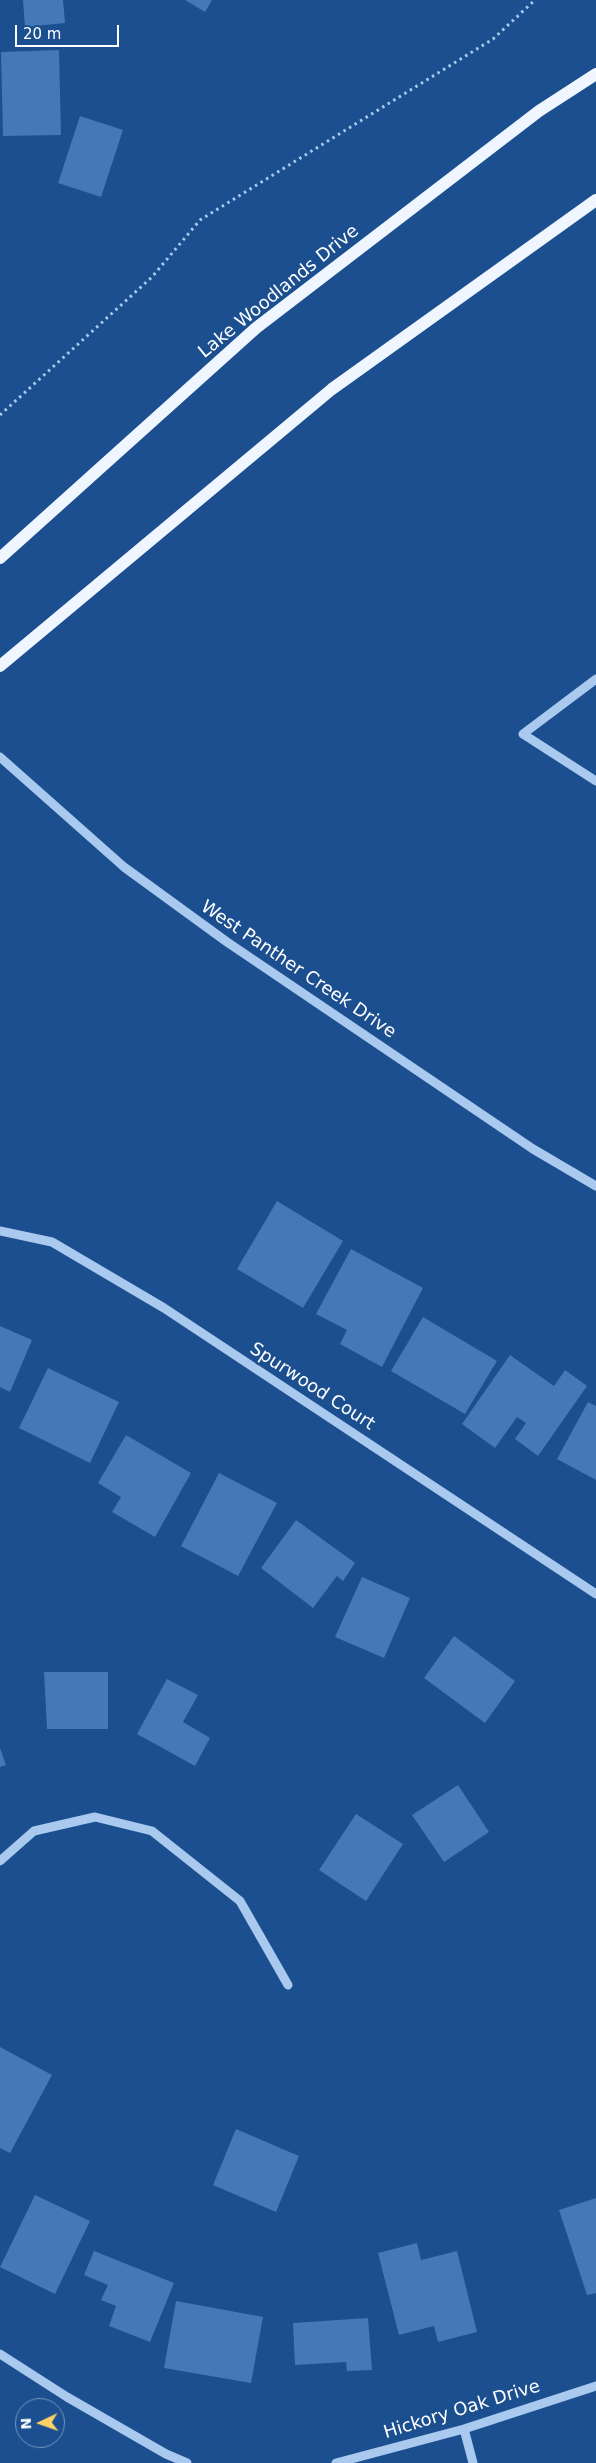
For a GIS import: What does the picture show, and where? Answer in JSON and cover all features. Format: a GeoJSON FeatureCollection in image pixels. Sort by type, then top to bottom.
{"type":"FeatureCollection","features":[{"type":"Feature","properties":{"kind":"main road","name":"Lake Woodlands Drive"},"geometry":{"type":"LineString","coordinates":[[0,558],[256,328],[539,111],[596,74]]}},
{"type":"Feature","properties":{"kind":"main road"},"geometry":{"type":"LineString","coordinates":[[0,666],[332,388],[596,200]]}},
{"type":"Feature","properties":{"kind":"street"},"geometry":{"type":"LineString","coordinates":[[596,679],[524,734],[596,781]]}},
{"type":"Feature","properties":{"kind":"street","name":"West Panther Creek Drive"},"geometry":{"type":"LineString","coordinates":[[0,757],[34,790],[124,867],[227,942],[533,1149],[596,1186]]}},
{"type":"Feature","properties":{"kind":"street","name":"Spurwood Court"},"geometry":{"type":"LineString","coordinates":[[0,1231],[52,1242],[164,1308],[596,1594]]}},
{"type":"Feature","properties":{"kind":"street"},"geometry":{"type":"LineString","coordinates":[[0,1861],[34,1831],[95,1816],[152,1832],[240,1901],[288,1985]]}},
{"type":"Feature","properties":{"kind":"street"},"geometry":{"type":"LineString","coordinates":[[0,2354],[67,2397],[166,2454],[187,2463]]}},
{"type":"Feature","properties":{"kind":"street","name":"Hickory Oak Drive"},"geometry":{"type":"LineString","coordinates":[[336,2463],[464,2429],[596,2386]]}},
{"type":"Feature","properties":{"kind":"street"},"geometry":{"type":"LineString","coordinates":[[464,2429],[474,2463]]}},
{"type":"Feature","properties":{"kind":"path"},"geometry":{"type":"LineString","coordinates":[[0,415],[152,277],[200,220],[493,39],[535,0]]}},
{"type":"Feature","properties":{"kind":"building"},"geometry":{"type":"Polygon","coordinates":[[[23,0],[63,0],[65,23],[25,27],[23,0]]]}},
{"type":"Feature","properties":{"kind":"building"},"geometry":{"type":"Polygon","coordinates":[[[185,0],[212,0],[205,12],[185,0]]]}},
{"type":"Feature","properties":{"kind":"building"},"geometry":{"type":"Polygon","coordinates":[[[59,50],[61,135],[3,136],[1,52],[59,50]]]}},
{"type":"Feature","properties":{"kind":"building"},"geometry":{"type":"Polygon","coordinates":[[[80,116],[123,130],[101,197],[58,183],[80,116]]]}},
{"type":"Feature","properties":{"kind":"building"},"geometry":{"type":"Polygon","coordinates":[[[277,1201],[343,1241],[303,1308],[237,1269],[277,1201]]]}},
{"type":"Feature","properties":{"kind":"building"},"geometry":{"type":"Polygon","coordinates":[[[351,1249],[423,1288],[382,1367],[340,1344],[347,1330],[316,1314],[351,1249]]]}},
{"type":"Feature","properties":{"kind":"building"},"geometry":{"type":"Polygon","coordinates":[[[423,1317],[497,1361],[465,1414],[391,1371],[423,1317]]]}},
{"type":"Feature","properties":{"kind":"building"},"geometry":{"type":"Polygon","coordinates":[[[0,1326],[32,1340],[10,1392],[0,1387],[0,1326]]]}},
{"type":"Feature","properties":{"kind":"building"},"geometry":{"type":"Polygon","coordinates":[[[510,1355],[554,1386],[565,1370],[587,1386],[538,1456],[515,1439],[526,1423],[517,1417],[495,1448],[462,1424],[510,1355]]]}},
{"type":"Feature","properties":{"kind":"building"},"geometry":{"type":"Polygon","coordinates":[[[48,1368],[119,1402],[90,1463],[19,1428],[48,1368]]]}},
{"type":"Feature","properties":{"kind":"building"},"geometry":{"type":"Polygon","coordinates":[[[588,1402],[596,1406],[596,1480],[557,1459],[588,1402]]]}},
{"type":"Feature","properties":{"kind":"building"},"geometry":{"type":"Polygon","coordinates":[[[126,1435],[191,1473],[155,1537],[112,1512],[121,1497],[98,1483],[126,1435]]]}},
{"type":"Feature","properties":{"kind":"building"},"geometry":{"type":"Polygon","coordinates":[[[219,1473],[277,1503],[238,1576],[181,1546],[219,1473]]]}},
{"type":"Feature","properties":{"kind":"building"},"geometry":{"type":"Polygon","coordinates":[[[296,1520],[355,1563],[343,1581],[337,1576],[313,1608],[261,1568],[296,1520]]]}},
{"type":"Feature","properties":{"kind":"building"},"geometry":{"type":"Polygon","coordinates":[[[362,1577],[410,1598],[384,1658],[335,1637],[362,1577]]]}},
{"type":"Feature","properties":{"kind":"building"},"geometry":{"type":"Polygon","coordinates":[[[454,1636],[515,1681],[485,1723],[424,1678],[454,1636]]]}},
{"type":"Feature","properties":{"kind":"building"},"geometry":{"type":"Polygon","coordinates":[[[44,1672],[108,1672],[108,1729],[47,1729],[44,1672]]]}},
{"type":"Feature","properties":{"kind":"building"},"geometry":{"type":"Polygon","coordinates":[[[167,1679],[198,1695],[183,1722],[210,1738],[195,1766],[137,1734],[167,1679]]]}},
{"type":"Feature","properties":{"kind":"building"},"geometry":{"type":"Polygon","coordinates":[[[0,1748],[6,1765],[0,1767],[0,1748]]]}},
{"type":"Feature","properties":{"kind":"building"},"geometry":{"type":"Polygon","coordinates":[[[458,1785],[489,1832],[444,1862],[412,1815],[458,1785]]]}},
{"type":"Feature","properties":{"kind":"building"},"geometry":{"type":"Polygon","coordinates":[[[356,1814],[403,1844],[366,1901],[319,1870],[356,1814]]]}},
{"type":"Feature","properties":{"kind":"building"},"geometry":{"type":"Polygon","coordinates":[[[0,2047],[52,2075],[10,2153],[0,2148],[0,2047]]]}},
{"type":"Feature","properties":{"kind":"building"},"geometry":{"type":"Polygon","coordinates":[[[236,2129],[299,2156],[276,2212],[213,2185],[236,2129]]]}},
{"type":"Feature","properties":{"kind":"building"},"geometry":{"type":"Polygon","coordinates":[[[35,2195],[90,2221],[55,2294],[0,2267],[35,2195]]]}},
{"type":"Feature","properties":{"kind":"building"},"geometry":{"type":"Polygon","coordinates":[[[596,2198],[596,2293],[587,2295],[559,2210],[596,2198]]]}},
{"type":"Feature","properties":{"kind":"building"},"geometry":{"type":"Polygon","coordinates":[[[417,2243],[421,2260],[457,2251],[477,2332],[438,2342],[434,2326],[399,2335],[378,2253],[417,2243]]]}},
{"type":"Feature","properties":{"kind":"building"},"geometry":{"type":"Polygon","coordinates":[[[94,2251],[174,2283],[150,2342],[109,2326],[116,2306],[101,2300],[108,2285],[84,2275],[94,2251]]]}},
{"type":"Feature","properties":{"kind":"building"},"geometry":{"type":"Polygon","coordinates":[[[176,2301],[263,2317],[251,2383],[164,2368],[176,2301]]]}},
{"type":"Feature","properties":{"kind":"building"},"geometry":{"type":"Polygon","coordinates":[[[368,2318],[372,2370],[347,2371],[346,2362],[295,2365],[293,2323],[368,2318]]]}}]}
